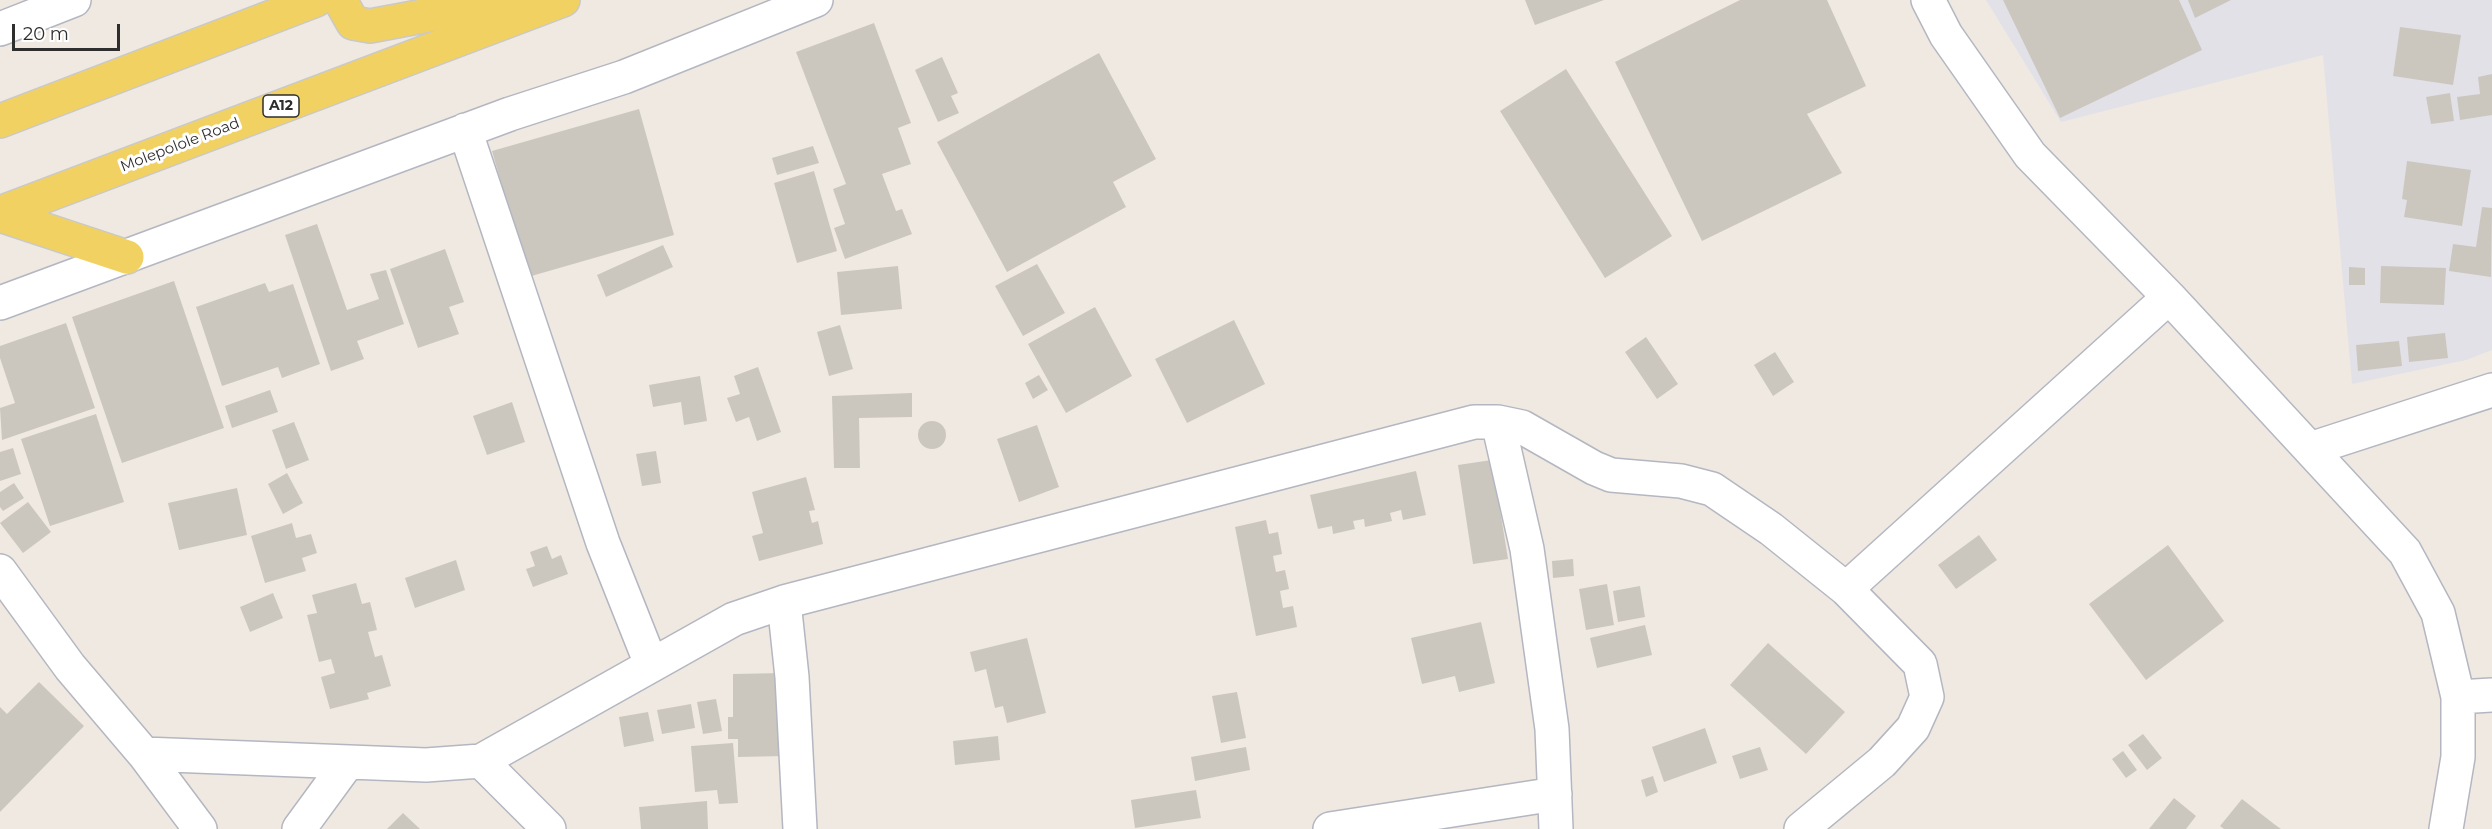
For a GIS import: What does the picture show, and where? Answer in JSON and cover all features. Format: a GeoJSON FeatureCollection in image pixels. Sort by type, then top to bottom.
{"type":"FeatureCollection","features":[{"type":"Feature","properties":{"kind":"main road"},"geometry":{"type":"LineString","coordinates":[[0,121],[316,0]]}},
{"type":"Feature","properties":{"kind":"main road"},"geometry":{"type":"LineString","coordinates":[[340,0],[353,23],[370,26],[487,4],[521,1],[559,2]]}},
{"type":"Feature","properties":{"kind":"main road","name":"Molepolole Road"},"geometry":{"type":"LineString","coordinates":[[0,214],[559,2]]}},
{"type":"Feature","properties":{"kind":"main road"},"geometry":{"type":"LineString","coordinates":[[0,214],[126,257]]}},
{"type":"Feature","properties":{"kind":"street"},"geometry":{"type":"LineString","coordinates":[[0,29],[74,0]]}},
{"type":"Feature","properties":{"kind":"street"},"geometry":{"type":"LineString","coordinates":[[0,303],[465,130],[624,77],[816,0]]}},
{"type":"Feature","properties":{"kind":"street"},"geometry":{"type":"LineString","coordinates":[[1928,0],[1946,35],[2030,155],[2169,297],[2405,552],[2438,613],[2458,697],[2458,757],[2446,829]]}},
{"type":"Feature","properties":{"kind":"street"},"geometry":{"type":"LineString","coordinates":[[465,130],[603,543],[651,664]]}},
{"type":"Feature","properties":{"kind":"street"},"geometry":{"type":"LineString","coordinates":[[1846,589],[2169,297]]}},
{"type":"Feature","properties":{"kind":"street"},"geometry":{"type":"LineString","coordinates":[[2310,449],[2492,390]]}},
{"type":"Feature","properties":{"kind":"street"},"geometry":{"type":"LineString","coordinates":[[1498,422],[1527,549],[1552,729],[1556,829]]}},
{"type":"Feature","properties":{"kind":"street"},"geometry":{"type":"LineString","coordinates":[[144,754],[426,765],[481,761],[734,619],[784,603],[1474,423],[1498,422],[1522,427],[1594,468],[1611,475],[1681,481],[1712,489],[1771,529],[1846,589],[1920,664],[1927,697],[1912,728],[1882,762],[1801,829]]}},
{"type":"Feature","properties":{"kind":"street"},"geometry":{"type":"LineString","coordinates":[[0,571],[70,667],[144,754],[200,829]]}},
{"type":"Feature","properties":{"kind":"street"},"geometry":{"type":"LineString","coordinates":[[784,603],[792,677],[800,829]]}},
{"type":"Feature","properties":{"kind":"street"},"geometry":{"type":"LineString","coordinates":[[2458,697],[2492,695]]}},
{"type":"Feature","properties":{"kind":"street"},"geometry":{"type":"LineString","coordinates":[[481,761],[549,829]]}},
{"type":"Feature","properties":{"kind":"street"},"geometry":{"type":"LineString","coordinates":[[299,829],[348,762]]}},
{"type":"Feature","properties":{"kind":"street"},"geometry":{"type":"LineString","coordinates":[[1330,829],[1555,794]]}},
{"type":"Feature","properties":{"kind":"shaded area"},"geometry":{"type":"Polygon","coordinates":[[[1986,0],[2492,0],[2492,350],[2466,360],[2352,384],[2323,55],[2061,122],[1986,0]]]}},
{"type":"Feature","properties":{"kind":"building"},"geometry":{"type":"Polygon","coordinates":[[[1525,0],[1604,0],[1535,25],[1525,0]]]}},
{"type":"Feature","properties":{"kind":"building"},"geometry":{"type":"Polygon","coordinates":[[[1740,0],[1827,0],[1866,86],[1807,114],[1842,173],[1702,241],[1615,62],[1740,0]]]}},
{"type":"Feature","properties":{"kind":"building"},"geometry":{"type":"Polygon","coordinates":[[[2003,0],[2179,0],[2202,50],[2060,118],[2003,0]]]}},
{"type":"Feature","properties":{"kind":"building"},"geometry":{"type":"Polygon","coordinates":[[[2188,0],[2231,0],[2195,18],[2188,0]]]}},
{"type":"Feature","properties":{"kind":"building"},"geometry":{"type":"Polygon","coordinates":[[[874,23],[911,123],[898,128],[911,164],[882,174],[896,211],[902,209],[912,234],[845,259],[834,228],[845,224],[833,189],[846,184],[796,52],[874,23]]]}},
{"type":"Feature","properties":{"kind":"building"},"geometry":{"type":"Polygon","coordinates":[[[2400,27],[2461,35],[2453,85],[2393,76],[2400,27]]]}},
{"type":"Feature","properties":{"kind":"building"},"geometry":{"type":"Polygon","coordinates":[[[1099,53],[1156,159],[1113,182],[1126,207],[1007,272],[937,142],[1099,53]]]}},
{"type":"Feature","properties":{"kind":"building"},"geometry":{"type":"Polygon","coordinates":[[[942,57],[958,93],[951,96],[959,113],[938,122],[915,70],[942,57]]]}},
{"type":"Feature","properties":{"kind":"building"},"geometry":{"type":"Polygon","coordinates":[[[1566,69],[1672,236],[1605,278],[1500,111],[1566,69]]]}},
{"type":"Feature","properties":{"kind":"building"},"geometry":{"type":"Polygon","coordinates":[[[2492,74],[2492,115],[2460,120],[2457,97],[2480,94],[2478,77],[2492,74]]]}},
{"type":"Feature","properties":{"kind":"building"},"geometry":{"type":"Polygon","coordinates":[[[2450,93],[2454,121],[2431,124],[2426,97],[2450,93]]]}},
{"type":"Feature","properties":{"kind":"building"},"geometry":{"type":"Polygon","coordinates":[[[639,109],[674,235],[528,277],[492,151],[639,109]]]}},
{"type":"Feature","properties":{"kind":"building"},"geometry":{"type":"Polygon","coordinates":[[[813,146],[819,163],[777,175],[772,158],[813,146]]]}},
{"type":"Feature","properties":{"kind":"building"},"geometry":{"type":"Polygon","coordinates":[[[2407,161],[2471,170],[2462,226],[2404,217],[2407,200],[2402,199],[2407,161]]]}},
{"type":"Feature","properties":{"kind":"building"},"geometry":{"type":"Polygon","coordinates":[[[814,171],[837,251],[797,263],[774,183],[814,171]]]}},
{"type":"Feature","properties":{"kind":"building"},"geometry":{"type":"Polygon","coordinates":[[[2482,207],[2492,208],[2491,277],[2449,271],[2453,244],[2476,247],[2482,207]]]}},
{"type":"Feature","properties":{"kind":"building"},"geometry":{"type":"Polygon","coordinates":[[[317,224],[347,310],[379,299],[370,274],[386,270],[404,324],[357,341],[364,359],[331,371],[285,235],[317,224]]]}},
{"type":"Feature","properties":{"kind":"building"},"geometry":{"type":"Polygon","coordinates":[[[663,245],[673,267],[606,297],[597,275],[663,245]]]}},
{"type":"Feature","properties":{"kind":"building"},"geometry":{"type":"Polygon","coordinates":[[[445,249],[464,302],[449,307],[459,334],[418,348],[390,269],[445,249]]]}},
{"type":"Feature","properties":{"kind":"building"},"geometry":{"type":"Polygon","coordinates":[[[1037,264],[1065,313],[1023,336],[995,286],[1037,264]]]}},
{"type":"Feature","properties":{"kind":"building"},"geometry":{"type":"Polygon","coordinates":[[[898,266],[902,309],[841,315],[837,272],[898,266]]]}},
{"type":"Feature","properties":{"kind":"building"},"geometry":{"type":"Polygon","coordinates":[[[2381,266],[2446,268],[2444,305],[2380,303],[2381,266]]]}},
{"type":"Feature","properties":{"kind":"building"},"geometry":{"type":"Polygon","coordinates":[[[2349,267],[2365,268],[2365,285],[2349,285],[2349,267]]]}},
{"type":"Feature","properties":{"kind":"building"},"geometry":{"type":"Polygon","coordinates":[[[174,281],[224,428],[122,463],[72,317],[174,281]]]}},
{"type":"Feature","properties":{"kind":"building"},"geometry":{"type":"Polygon","coordinates":[[[265,283],[269,292],[293,284],[320,364],[282,378],[278,367],[222,386],[196,307],[265,283]]]}},
{"type":"Feature","properties":{"kind":"building"},"geometry":{"type":"Polygon","coordinates":[[[1095,307],[1132,376],[1066,413],[1028,344],[1095,307]]]}},
{"type":"Feature","properties":{"kind":"building"},"geometry":{"type":"Polygon","coordinates":[[[1234,320],[1265,384],[1187,423],[1155,359],[1234,320]]]}},
{"type":"Feature","properties":{"kind":"building"},"geometry":{"type":"Polygon","coordinates":[[[66,323],[95,408],[2,440],[0,408],[15,403],[0,358],[0,346],[66,323]]]}},
{"type":"Feature","properties":{"kind":"building"},"geometry":{"type":"Polygon","coordinates":[[[840,325],[853,369],[829,376],[817,332],[840,325]]]}},
{"type":"Feature","properties":{"kind":"building"},"geometry":{"type":"Polygon","coordinates":[[[2445,333],[2448,358],[2409,362],[2407,337],[2445,333]]]}},
{"type":"Feature","properties":{"kind":"building"},"geometry":{"type":"Polygon","coordinates":[[[1646,337],[1678,384],[1657,399],[1625,352],[1646,337]]]}},
{"type":"Feature","properties":{"kind":"building"},"geometry":{"type":"Polygon","coordinates":[[[2399,341],[2402,366],[2358,371],[2356,345],[2399,341]]]}},
{"type":"Feature","properties":{"kind":"building"},"geometry":{"type":"Polygon","coordinates":[[[1775,352],[1794,382],[1773,396],[1754,365],[1775,352]]]}},
{"type":"Feature","properties":{"kind":"building"},"geometry":{"type":"Polygon","coordinates":[[[758,367],[781,432],[757,441],[749,417],[736,422],[727,398],[740,394],[734,376],[758,367]]]}},
{"type":"Feature","properties":{"kind":"building"},"geometry":{"type":"Polygon","coordinates":[[[1039,375],[1048,390],[1033,399],[1025,383],[1039,375]]]}},
{"type":"Feature","properties":{"kind":"building"},"geometry":{"type":"Polygon","coordinates":[[[700,376],[707,421],[684,425],[681,402],[653,407],[649,385],[700,376]]]}},
{"type":"Feature","properties":{"kind":"building"},"geometry":{"type":"Polygon","coordinates":[[[270,390],[278,412],[232,428],[225,406],[270,390]]]}},
{"type":"Feature","properties":{"kind":"building"},"geometry":{"type":"Polygon","coordinates":[[[912,393],[912,417],[859,418],[860,468],[834,468],[832,396],[912,393]]]}},
{"type":"Feature","properties":{"kind":"building"},"geometry":{"type":"Polygon","coordinates":[[[512,402],[525,442],[487,455],[473,416],[512,402]]]}},
{"type":"Feature","properties":{"kind":"building"},"geometry":{"type":"Polygon","coordinates":[[[96,414],[124,502],[50,526],[21,439],[96,414]]]}},
{"type":"Feature","properties":{"kind":"building"},"geometry":{"type":"Polygon","coordinates":[[[932,421],[942,425],[946,435],[942,445],[932,449],[922,445],[918,435],[922,425],[932,421]]]}},
{"type":"Feature","properties":{"kind":"building"},"geometry":{"type":"Polygon","coordinates":[[[294,422],[309,460],[286,469],[272,430],[294,422]]]}},
{"type":"Feature","properties":{"kind":"building"},"geometry":{"type":"Polygon","coordinates":[[[1037,425],[1059,487],[1019,502],[997,439],[1037,425]]]}},
{"type":"Feature","properties":{"kind":"building"},"geometry":{"type":"Polygon","coordinates":[[[13,448],[21,474],[0,481],[0,452],[13,448]]]}},
{"type":"Feature","properties":{"kind":"building"},"geometry":{"type":"Polygon","coordinates":[[[656,451],[661,483],[642,486],[636,454],[656,451]]]}},
{"type":"Feature","properties":{"kind":"building"},"geometry":{"type":"Polygon","coordinates":[[[1492,460],[1508,559],[1473,564],[1458,465],[1492,460]]]}},
{"type":"Feature","properties":{"kind":"building"},"geometry":{"type":"Polygon","coordinates":[[[1416,471],[1426,515],[1403,520],[1401,510],[1390,513],[1392,521],[1365,527],[1364,519],[1353,521],[1355,529],[1333,534],[1332,526],[1318,529],[1310,495],[1416,471]]]}},
{"type":"Feature","properties":{"kind":"building"},"geometry":{"type":"Polygon","coordinates":[[[287,473],[303,503],[283,514],[268,484],[287,473]]]}},
{"type":"Feature","properties":{"kind":"building"},"geometry":{"type":"Polygon","coordinates":[[[806,477],[815,510],[809,511],[812,523],[818,521],[823,544],[759,561],[752,536],[763,533],[752,492],[806,477]]]}},
{"type":"Feature","properties":{"kind":"building"},"geometry":{"type":"Polygon","coordinates":[[[14,483],[24,498],[3,511],[0,507],[0,492],[14,483]]]}},
{"type":"Feature","properties":{"kind":"building"},"geometry":{"type":"Polygon","coordinates":[[[237,488],[247,535],[179,550],[168,503],[237,488]]]}},
{"type":"Feature","properties":{"kind":"building"},"geometry":{"type":"Polygon","coordinates":[[[28,502],[51,532],[23,553],[0,523],[28,502]]]}},
{"type":"Feature","properties":{"kind":"building"},"geometry":{"type":"Polygon","coordinates":[[[1266,520],[1269,534],[1278,532],[1282,554],[1273,556],[1276,572],[1285,570],[1289,589],[1280,591],[1283,608],[1293,606],[1297,627],[1256,636],[1235,527],[1266,520]]]}},
{"type":"Feature","properties":{"kind":"building"},"geometry":{"type":"Polygon","coordinates":[[[292,523],[296,538],[311,534],[317,553],[302,558],[306,571],[265,583],[251,536],[292,523]]]}},
{"type":"Feature","properties":{"kind":"building"},"geometry":{"type":"Polygon","coordinates":[[[1979,535],[1997,560],[1956,589],[1938,565],[1979,535]]]}},
{"type":"Feature","properties":{"kind":"building"},"geometry":{"type":"Polygon","coordinates":[[[2168,545],[2224,621],[2146,680],[2089,604],[2168,545]]]}},
{"type":"Feature","properties":{"kind":"building"},"geometry":{"type":"Polygon","coordinates":[[[547,546],[552,559],[561,555],[568,574],[533,587],[526,569],[535,566],[530,552],[547,546]]]}},
{"type":"Feature","properties":{"kind":"building"},"geometry":{"type":"Polygon","coordinates":[[[1573,559],[1574,576],[1553,578],[1552,561],[1573,559]]]}},
{"type":"Feature","properties":{"kind":"building"},"geometry":{"type":"Polygon","coordinates":[[[456,560],[465,590],[415,608],[405,578],[456,560]]]}},
{"type":"Feature","properties":{"kind":"building"},"geometry":{"type":"Polygon","coordinates":[[[356,583],[362,604],[370,602],[377,630],[368,632],[375,657],[382,655],[391,686],[367,693],[369,699],[330,709],[321,677],[335,673],[331,659],[319,662],[307,615],[317,613],[312,595],[356,583]]]}},
{"type":"Feature","properties":{"kind":"building"},"geometry":{"type":"Polygon","coordinates":[[[1607,584],[1614,625],[1586,630],[1579,589],[1607,584]]]}},
{"type":"Feature","properties":{"kind":"building"},"geometry":{"type":"Polygon","coordinates":[[[1640,586],[1645,617],[1618,622],[1613,591],[1640,586]]]}},
{"type":"Feature","properties":{"kind":"building"},"geometry":{"type":"Polygon","coordinates":[[[273,593],[283,618],[250,632],[240,607],[273,593]]]}},
{"type":"Feature","properties":{"kind":"building"},"geometry":{"type":"Polygon","coordinates":[[[1481,622],[1495,683],[1459,692],[1455,676],[1422,684],[1411,638],[1481,622]]]}},
{"type":"Feature","properties":{"kind":"building"},"geometry":{"type":"Polygon","coordinates":[[[1645,625],[1652,655],[1597,668],[1590,638],[1645,625]]]}},
{"type":"Feature","properties":{"kind":"building"},"geometry":{"type":"Polygon","coordinates":[[[1027,638],[1046,713],[1007,723],[1003,706],[995,708],[986,669],[975,672],[970,652],[1027,638]]]}},
{"type":"Feature","properties":{"kind":"building"},"geometry":{"type":"Polygon","coordinates":[[[1768,643],[1845,712],[1806,754],[1730,685],[1768,643]]]}},
{"type":"Feature","properties":{"kind":"building"},"geometry":{"type":"Polygon","coordinates":[[[784,673],[785,756],[738,757],[738,739],[728,739],[728,717],[733,717],[733,674],[784,673]]]}},
{"type":"Feature","properties":{"kind":"building"},"geometry":{"type":"Polygon","coordinates":[[[39,682],[84,726],[0,812],[0,707],[7,714],[39,682]]]}},
{"type":"Feature","properties":{"kind":"building"},"geometry":{"type":"Polygon","coordinates":[[[1237,692],[1246,738],[1221,743],[1212,696],[1237,692]]]}},
{"type":"Feature","properties":{"kind":"building"},"geometry":{"type":"Polygon","coordinates":[[[716,699],[722,731],[703,734],[697,702],[716,699]]]}},
{"type":"Feature","properties":{"kind":"building"},"geometry":{"type":"Polygon","coordinates":[[[691,704],[695,728],[662,734],[657,710],[691,704]]]}},
{"type":"Feature","properties":{"kind":"building"},"geometry":{"type":"Polygon","coordinates":[[[648,712],[654,741],[624,747],[619,717],[648,712]]]}},
{"type":"Feature","properties":{"kind":"building"},"geometry":{"type":"Polygon","coordinates":[[[1705,728],[1717,763],[1664,782],[1652,747],[1705,728]]]}},
{"type":"Feature","properties":{"kind":"building"},"geometry":{"type":"Polygon","coordinates":[[[2143,734],[2162,758],[2147,770],[2128,745],[2143,734]]]}},
{"type":"Feature","properties":{"kind":"building"},"geometry":{"type":"Polygon","coordinates":[[[998,736],[1000,760],[955,765],[953,741],[998,736]]]}},
{"type":"Feature","properties":{"kind":"building"},"geometry":{"type":"Polygon","coordinates":[[[733,743],[738,803],[719,804],[717,790],[695,792],[691,746],[733,743]]]}},
{"type":"Feature","properties":{"kind":"building"},"geometry":{"type":"Polygon","coordinates":[[[1246,747],[1250,770],[1195,781],[1191,757],[1246,747]]]}},
{"type":"Feature","properties":{"kind":"building"},"geometry":{"type":"Polygon","coordinates":[[[1760,747],[1768,770],[1740,779],[1732,756],[1760,747]]]}},
{"type":"Feature","properties":{"kind":"building"},"geometry":{"type":"Polygon","coordinates":[[[2123,751],[2137,770],[2126,778],[2112,759],[2123,751]]]}},
{"type":"Feature","properties":{"kind":"building"},"geometry":{"type":"Polygon","coordinates":[[[1653,776],[1658,792],[1646,797],[1641,780],[1653,776]]]}},
{"type":"Feature","properties":{"kind":"building"},"geometry":{"type":"Polygon","coordinates":[[[1196,790],[1201,818],[1135,828],[1131,800],[1196,790]]]}},
{"type":"Feature","properties":{"kind":"building"},"geometry":{"type":"Polygon","coordinates":[[[2174,798],[2196,816],[2186,829],[2149,829],[2174,798]]]}},
{"type":"Feature","properties":{"kind":"building"},"geometry":{"type":"Polygon","coordinates":[[[2242,799],[2281,829],[2224,829],[2220,826],[2242,799]]]}},
{"type":"Feature","properties":{"kind":"building"},"geometry":{"type":"Polygon","coordinates":[[[707,801],[708,829],[641,829],[639,807],[707,801]]]}},
{"type":"Feature","properties":{"kind":"building"},"geometry":{"type":"Polygon","coordinates":[[[403,813],[420,829],[387,829],[403,813]]]}}]}
